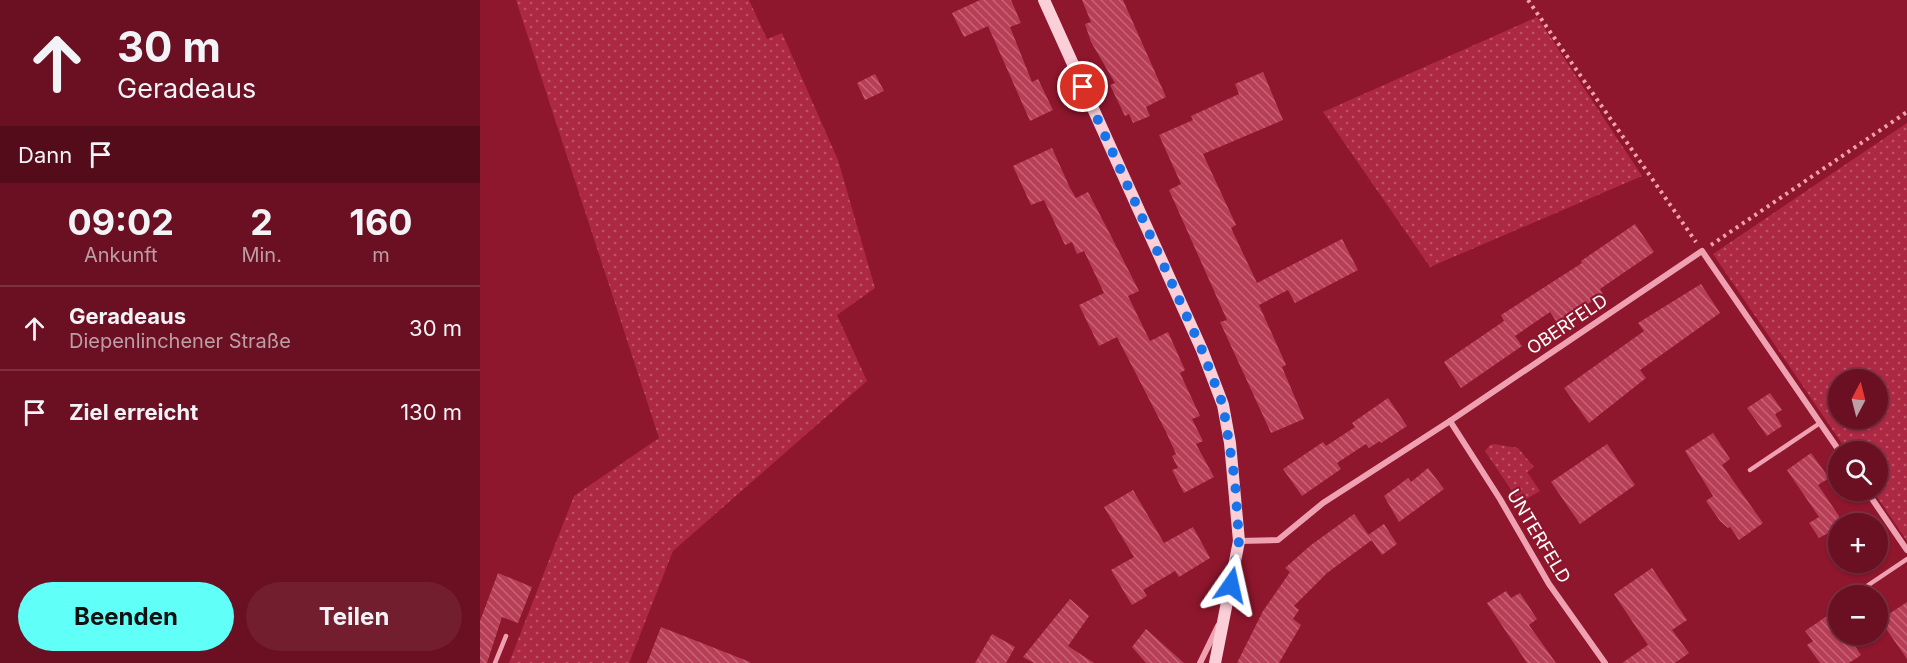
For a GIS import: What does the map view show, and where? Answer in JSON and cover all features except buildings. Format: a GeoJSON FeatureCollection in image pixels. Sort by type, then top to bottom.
{"type":"FeatureCollection","features":[{"type":"Feature","properties":{"kind":"street"},"geometry":{"type":"LineString","coordinates":[[1044,0],[1202,350],[1223,405],[1235,481],[1239,541],[1215,663]]}},
{"type":"Feature","properties":{"kind":"street"},"geometry":{"type":"LineString","coordinates":[[1702,251],[1832,441]]}},
{"type":"Feature","properties":{"kind":"street","name":"OBERFELD"},"geometry":{"type":"LineString","coordinates":[[1239,541],[1278,540],[1323,503],[1450,421],[1702,251]]}},
{"type":"Feature","properties":{"kind":"street","name":"UNTERFELD"},"geometry":{"type":"LineString","coordinates":[[1450,421],[1500,499],[1549,584],[1605,663]]}},
{"type":"Feature","properties":{"kind":"street"},"geometry":{"type":"LineString","coordinates":[[1874,501],[1907,550]]}},
{"type":"Feature","properties":{"kind":"street"},"geometry":{"type":"LineString","coordinates":[[1200,663],[1227,606]]}},
{"type":"Feature","properties":{"kind":"lane"},"geometry":{"type":"LineString","coordinates":[[1750,470],[1820,423]]}},
{"type":"Feature","properties":{"kind":"lane"},"geometry":{"type":"LineString","coordinates":[[1868,585],[1907,559]]}},
{"type":"Feature","properties":{"kind":"lane"},"geometry":{"type":"LineString","coordinates":[[495,663],[506,636]]}},
{"type":"Feature","properties":{"kind":"path"},"geometry":{"type":"LineString","coordinates":[[1528,0],[1702,251],[1907,112]]}},
{"type":"Feature","properties":{"kind":"shaded area"},"geometry":{"type":"Polygon","coordinates":[[[516,0],[749,0],[767,39],[782,33],[838,160],[875,288],[837,315],[867,381],[673,551],[629,663],[509,663],[574,496],[659,438],[516,0]]]}},
{"type":"Feature","properties":{"kind":"shaded area"},"geometry":{"type":"Polygon","coordinates":[[[1537,17],[1642,176],[1430,267],[1323,112],[1537,17]]]}},
{"type":"Feature","properties":{"kind":"shaded area"},"geometry":{"type":"Polygon","coordinates":[[[1907,123],[1907,541],[1880,501],[1888,501],[1888,441],[1840,441],[1832,429],[1888,429],[1888,369],[1828,369],[1828,423],[1713,254],[1907,123]]]}},
{"type":"Feature","properties":{"kind":"shaded area"},"geometry":{"type":"Polygon","coordinates":[[[1494,444],[1518,448],[1534,467],[1527,472],[1540,491],[1520,503],[1485,451],[1494,444]]]}},
{"type":"Feature","properties":{"kind":"route"},"geometry":{"type":"LineString","coordinates":[[1083,87],[1202,350],[1223,405],[1235,481],[1239,541],[1231,585]]}}]}
